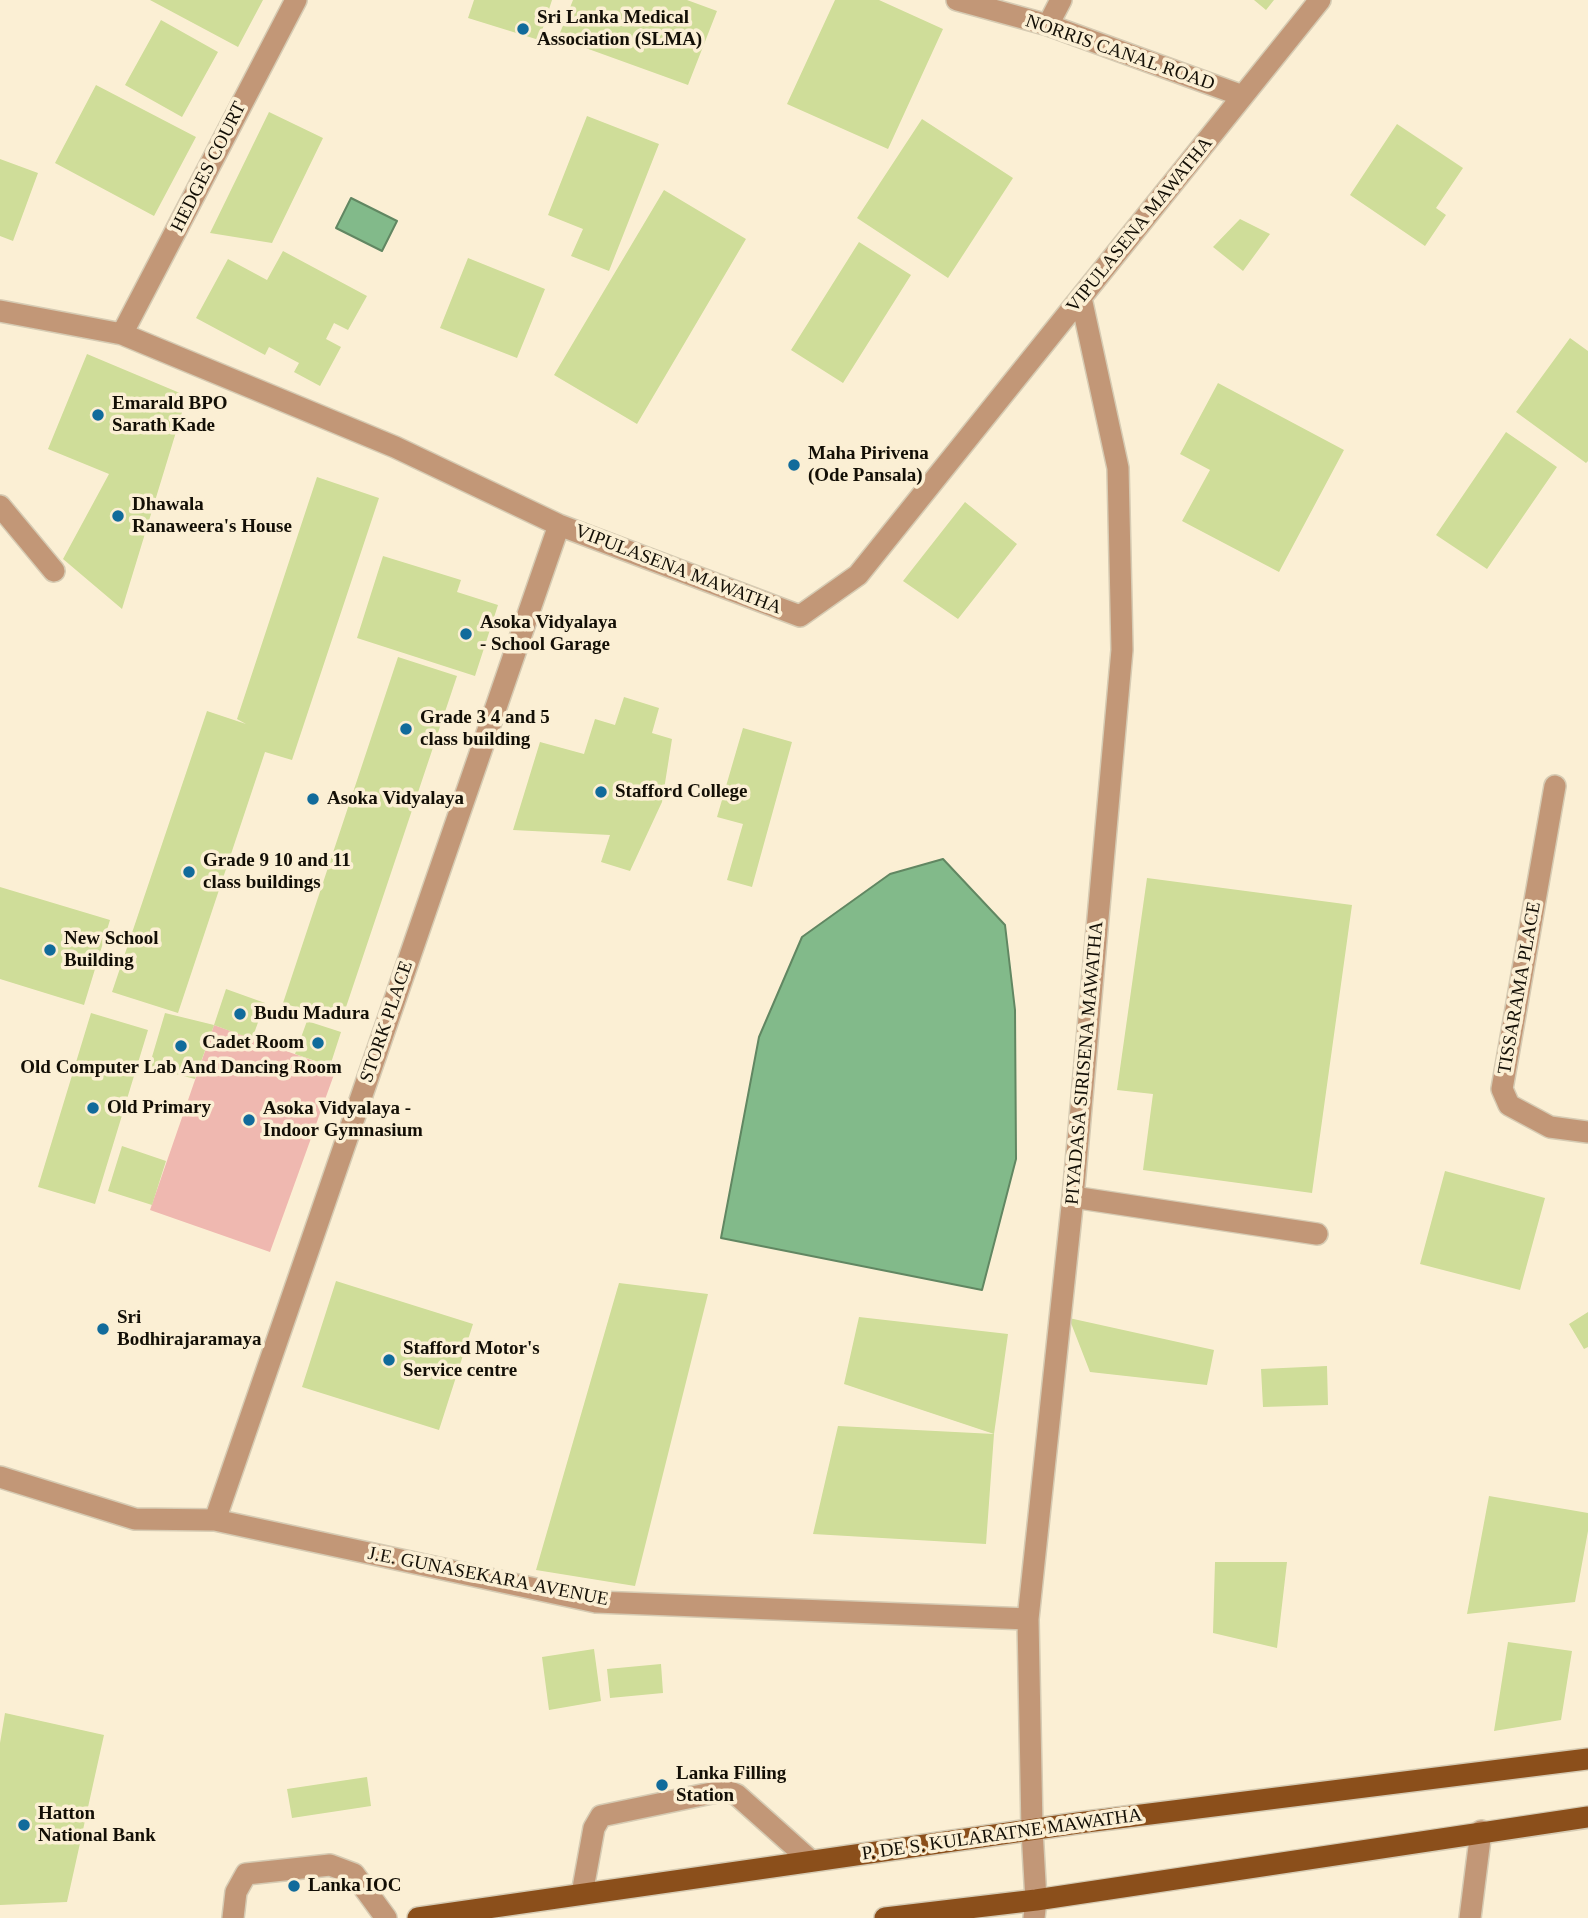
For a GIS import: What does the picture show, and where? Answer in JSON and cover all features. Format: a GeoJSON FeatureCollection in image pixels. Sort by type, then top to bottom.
{"type":"FeatureCollection","features":[{"type":"Feature","properties":{"kind":"main road","name":"P. DE S. KULARATNE MAWATHA"},"geometry":{"type":"LineString","coordinates":[[418,1918],[1032,1830],[1588,1759]]}},
{"type":"Feature","properties":{"kind":"main road"},"geometry":{"type":"LineString","coordinates":[[885,1918],[1035,1909],[1481,1831],[1588,1817]]}},
{"type":"Feature","properties":{"kind":"street","name":"HEDGES COURT"},"geometry":{"type":"LineString","coordinates":[[122,334],[296,0]]}},
{"type":"Feature","properties":{"kind":"street","name":"NORRIS CANAL ROAD"},"geometry":{"type":"LineString","coordinates":[[957,0],[1048,25],[1243,96]]}},
{"type":"Feature","properties":{"kind":"street"},"geometry":{"type":"LineString","coordinates":[[1048,25],[1061,0]]}},
{"type":"Feature","properties":{"kind":"street","name":"VIPULASENA MAWATHA"},"geometry":{"type":"LineString","coordinates":[[0,311],[122,334],[396,447],[559,525],[800,617],[859,575],[1320,0]]}},
{"type":"Feature","properties":{"kind":"street","name":"PIYADASA SIRISENA MAWATHA"},"geometry":{"type":"LineString","coordinates":[[1035,1909],[1028,1619],[1073,1197],[1122,650],[1118,468],[1081,298]]}},
{"type":"Feature","properties":{"kind":"street"},"geometry":{"type":"LineString","coordinates":[[0,506],[54,571]]}},
{"type":"Feature","properties":{"kind":"street","name":"STORK PLACE"},"geometry":{"type":"LineString","coordinates":[[215,1520],[559,525]]}},
{"type":"Feature","properties":{"kind":"street","name":"TISSARAMA PLACE"},"geometry":{"type":"LineString","coordinates":[[1555,786],[1502,1089],[1509,1105],[1550,1127],[1588,1132]]}},
{"type":"Feature","properties":{"kind":"street"},"geometry":{"type":"LineString","coordinates":[[1073,1197],[1317,1234]]}},
{"type":"Feature","properties":{"kind":"street","name":"J.E. GUNASEKARA AVENUE"},"geometry":{"type":"LineString","coordinates":[[0,1477],[135,1519],[215,1520],[596,1602],[1028,1619]]}},
{"type":"Feature","properties":{"kind":"street"},"geometry":{"type":"LineString","coordinates":[[582,1894],[594,1828],[601,1816],[726,1790],[737,1796],[811,1861]]}},
{"type":"Feature","properties":{"kind":"street"},"geometry":{"type":"LineString","coordinates":[[1470,1918],[1481,1831]]}},
{"type":"Feature","properties":{"kind":"street"},"geometry":{"type":"LineString","coordinates":[[233,1918],[236,1892],[246,1874],[330,1865],[354,1874],[386,1918]]}},
{"type":"Feature","properties":{"kind":"shaded area"},"geometry":{"type":"Polygon","coordinates":[[[351,198],[397,221],[382,251],[336,228],[351,198]]]}},
{"type":"Feature","properties":{"kind":"shaded area"},"geometry":{"type":"Polygon","coordinates":[[[943,859],[1005,925],[1015,1010],[1016,1159],[982,1290],[721,1238],[759,1037],[802,937],[890,874],[943,859]]]}},
{"type":"Feature","properties":{"kind":"shaded area","name":"Asoka Vidyalaya - Indoor Gymnasium"},"geometry":{"type":"Polygon","coordinates":[[[214,1025],[336,1069],[270,1252],[150,1210],[214,1025]]]}},
{"type":"Feature","properties":{"kind":"building"},"geometry":{"type":"Polygon","coordinates":[[[150,0],[263,0],[238,47],[150,0]]]}},
{"type":"Feature","properties":{"kind":"building","name":"Sri Lanka Medical Association (SLMA)"},"geometry":{"type":"Polygon","coordinates":[[[474,0],[552,0],[539,40],[468,18],[474,0]]]}},
{"type":"Feature","properties":{"kind":"building"},"geometry":{"type":"Polygon","coordinates":[[[573,0],[687,0],[717,11],[688,85],[558,38],[573,0]]]}},
{"type":"Feature","properties":{"kind":"building"},"geometry":{"type":"Polygon","coordinates":[[[835,0],[879,0],[943,29],[888,149],[787,104],[835,0]]]}},
{"type":"Feature","properties":{"kind":"building"},"geometry":{"type":"Polygon","coordinates":[[[1254,0],[1274,0],[1266,10],[1254,0]]]}},
{"type":"Feature","properties":{"kind":"building"},"geometry":{"type":"Polygon","coordinates":[[[161,20],[218,52],[182,117],[125,85],[161,20]]]}},
{"type":"Feature","properties":{"kind":"building"},"geometry":{"type":"Polygon","coordinates":[[[96,85],[196,137],[154,216],[55,163],[96,85]]]}},
{"type":"Feature","properties":{"kind":"building"},"geometry":{"type":"Polygon","coordinates":[[[269,112],[323,138],[272,243],[210,233],[269,112]]]}},
{"type":"Feature","properties":{"kind":"building"},"geometry":{"type":"Polygon","coordinates":[[[587,116],[659,144],[609,271],[571,256],[583,229],[548,215],[587,116]]]}},
{"type":"Feature","properties":{"kind":"building"},"geometry":{"type":"Polygon","coordinates":[[[922,119],[1013,178],[948,278],[857,218],[922,119]]]}},
{"type":"Feature","properties":{"kind":"building"},"geometry":{"type":"Polygon","coordinates":[[[1397,124],[1463,168],[1436,208],[1446,215],[1425,246],[1350,195],[1397,124]]]}},
{"type":"Feature","properties":{"kind":"building"},"geometry":{"type":"Polygon","coordinates":[[[0,159],[38,173],[13,241],[0,236],[0,159]]]}},
{"type":"Feature","properties":{"kind":"building"},"geometry":{"type":"Polygon","coordinates":[[[664,190],[746,239],[637,424],[554,375],[664,190]]]}},
{"type":"Feature","properties":{"kind":"building"},"geometry":{"type":"Polygon","coordinates":[[[1240,219],[1270,234],[1243,271],[1213,247],[1240,219]]]}},
{"type":"Feature","properties":{"kind":"building"},"geometry":{"type":"Polygon","coordinates":[[[859,242],[911,275],[843,383],[791,350],[859,242]]]}},
{"type":"Feature","properties":{"kind":"building"},"geometry":{"type":"Polygon","coordinates":[[[283,251],[367,296],[348,330],[334,323],[326,339],[341,347],[320,386],[294,372],[299,363],[269,347],[265,355],[196,318],[228,259],[267,280],[283,251]]]}},
{"type":"Feature","properties":{"kind":"building"},"geometry":{"type":"Polygon","coordinates":[[[468,258],[545,289],[517,358],[440,328],[468,258]]]}},
{"type":"Feature","properties":{"kind":"building"},"geometry":{"type":"Polygon","coordinates":[[[1570,338],[1588,351],[1586,463],[1516,412],[1570,338]]]}},
{"type":"Feature","properties":{"kind":"building","name":"Dhawala Ranaweera's House"},"geometry":{"type":"Polygon","coordinates":[[[87,354],[187,396],[122,609],[63,559],[109,474],[48,449],[87,354]]]}},
{"type":"Feature","properties":{"kind":"building"},"geometry":{"type":"Polygon","coordinates":[[[1218,383],[1344,450],[1279,572],[1182,521],[1210,470],[1180,454],[1218,383]]]}},
{"type":"Feature","properties":{"kind":"building"},"geometry":{"type":"Polygon","coordinates":[[[1506,432],[1557,467],[1487,569],[1436,535],[1506,432]]]}},
{"type":"Feature","properties":{"kind":"building"},"geometry":{"type":"Polygon","coordinates":[[[317,477],[379,498],[292,760],[265,752],[178,1013],[112,992],[207,711],[246,724],[237,719],[317,477]]]}},
{"type":"Feature","properties":{"kind":"building"},"geometry":{"type":"Polygon","coordinates":[[[965,502],[1017,544],[958,619],[903,581],[965,502]]]}},
{"type":"Feature","properties":{"kind":"building"},"geometry":{"type":"Polygon","coordinates":[[[383,556],[461,580],[457,592],[498,605],[475,676],[357,638],[383,556]]]}},
{"type":"Feature","properties":{"kind":"building"},"geometry":{"type":"Polygon","coordinates":[[[398,657],[457,676],[341,1022],[283,1003],[398,657]]]}},
{"type":"Feature","properties":{"kind":"building"},"geometry":{"type":"Polygon","coordinates":[[[624,697],[659,708],[652,733],[672,739],[662,802],[630,871],[601,862],[610,835],[513,830],[540,742],[584,754],[595,719],[615,725],[624,697]]]}},
{"type":"Feature","properties":{"kind":"building"},"geometry":{"type":"Polygon","coordinates":[[[743,728],[792,742],[752,887],[727,880],[743,824],[717,817],[743,728]]]}},
{"type":"Feature","properties":{"kind":"building"},"geometry":{"type":"Polygon","coordinates":[[[1147,878],[1352,905],[1312,1193],[1143,1170],[1153,1094],[1117,1090],[1147,878]]]}},
{"type":"Feature","properties":{"kind":"building","name":"New School Building"},"geometry":{"type":"Polygon","coordinates":[[[0,887],[110,920],[84,1005],[0,979],[0,887]]]}},
{"type":"Feature","properties":{"kind":"building","name":"Budu Madura"},"geometry":{"type":"Polygon","coordinates":[[[226,989],[265,1003],[252,1039],[214,1025],[226,989]]]}},
{"type":"Feature","properties":{"kind":"building","name":"Old Primary"},"geometry":{"type":"Polygon","coordinates":[[[91,1013],[148,1030],[95,1204],[38,1187],[91,1013]]]}},
{"type":"Feature","properties":{"kind":"building","name":"Old Computer Lab And Dancing Room"},"geometry":{"type":"Polygon","coordinates":[[[165,1013],[214,1025],[195,1079],[149,1067],[165,1013]]]}},
{"type":"Feature","properties":{"kind":"building","name":"Cadet Room"},"geometry":{"type":"Polygon","coordinates":[[[307,1021],[341,1032],[330,1066],[295,1054],[307,1021]]]}},
{"type":"Feature","properties":{"kind":"building"},"geometry":{"type":"Polygon","coordinates":[[[122,1146],[166,1161],[152,1205],[108,1191],[122,1146]]]}},
{"type":"Feature","properties":{"kind":"building"},"geometry":{"type":"Polygon","coordinates":[[[1445,1171],[1545,1198],[1520,1290],[1420,1264],[1445,1171]]]}},
{"type":"Feature","properties":{"kind":"building"},"geometry":{"type":"Polygon","coordinates":[[[336,1281],[473,1324],[439,1430],[302,1387],[336,1281]]]}},
{"type":"Feature","properties":{"kind":"building"},"geometry":{"type":"Polygon","coordinates":[[[619,1283],[708,1294],[635,1586],[536,1570],[619,1283]]]}},
{"type":"Feature","properties":{"kind":"building"},"geometry":{"type":"Polygon","coordinates":[[[1588,1312],[1588,1347],[1584,1349],[1569,1324],[1588,1312]]]}},
{"type":"Feature","properties":{"kind":"building"},"geometry":{"type":"Polygon","coordinates":[[[859,1317],[1008,1334],[994,1434],[844,1384],[859,1317]]]}},
{"type":"Feature","properties":{"kind":"building"},"geometry":{"type":"Polygon","coordinates":[[[1069,1318],[1214,1350],[1207,1385],[1090,1372],[1069,1318]]]}},
{"type":"Feature","properties":{"kind":"building"},"geometry":{"type":"Polygon","coordinates":[[[1327,1366],[1328,1405],[1263,1407],[1261,1369],[1327,1366]]]}},
{"type":"Feature","properties":{"kind":"building"},"geometry":{"type":"Polygon","coordinates":[[[838,1426],[994,1434],[986,1544],[813,1534],[838,1426]]]}},
{"type":"Feature","properties":{"kind":"building"},"geometry":{"type":"Polygon","coordinates":[[[1489,1496],[1588,1513],[1588,1531],[1575,1602],[1467,1614],[1489,1496]]]}},
{"type":"Feature","properties":{"kind":"building"},"geometry":{"type":"Polygon","coordinates":[[[1215,1562],[1287,1562],[1277,1648],[1213,1633],[1215,1562]]]}},
{"type":"Feature","properties":{"kind":"building"},"geometry":{"type":"Polygon","coordinates":[[[1508,1642],[1572,1651],[1561,1720],[1494,1731],[1508,1642]]]}},
{"type":"Feature","properties":{"kind":"building"},"geometry":{"type":"Polygon","coordinates":[[[594,1649],[601,1701],[549,1710],[542,1657],[594,1649]]]}},
{"type":"Feature","properties":{"kind":"building"},"geometry":{"type":"Polygon","coordinates":[[[661,1664],[663,1693],[610,1698],[607,1669],[661,1664]]]}},
{"type":"Feature","properties":{"kind":"building"},"geometry":{"type":"Polygon","coordinates":[[[5,1713],[104,1735],[67,1902],[0,1905],[0,1743],[5,1713]]]}},
{"type":"Feature","properties":{"kind":"building"},"geometry":{"type":"Polygon","coordinates":[[[367,1777],[371,1806],[292,1818],[287,1789],[367,1777]]]}},
{"type":"Feature","properties":{"kind":"place","name":"Sri Lanka Medical Association (SLMA)"},"geometry":{"type":"Point","coordinates":[523,29]}},
{"type":"Feature","properties":{"kind":"place","name":"Emarald BPO Sarath Kade"},"geometry":{"type":"Point","coordinates":[98,415]}},
{"type":"Feature","properties":{"kind":"place","name":"Maha Pirivena (Ode Pansala)"},"geometry":{"type":"Point","coordinates":[794,465]}},
{"type":"Feature","properties":{"kind":"place","name":"Dhawala Ranaweera's House"},"geometry":{"type":"Point","coordinates":[118,516]}},
{"type":"Feature","properties":{"kind":"place","name":"Asoka Vidyalaya - School Garage"},"geometry":{"type":"Point","coordinates":[466,634]}},
{"type":"Feature","properties":{"kind":"place","name":"Grade 3 4 and 5 class building"},"geometry":{"type":"Point","coordinates":[406,729]}},
{"type":"Feature","properties":{"kind":"place","name":"Stafford College"},"geometry":{"type":"Point","coordinates":[601,792]}},
{"type":"Feature","properties":{"kind":"place","name":"Asoka Vidyalaya"},"geometry":{"type":"Point","coordinates":[313,799]}},
{"type":"Feature","properties":{"kind":"place","name":"Grade 9 10 and 11 class buildings"},"geometry":{"type":"Point","coordinates":[189,872]}},
{"type":"Feature","properties":{"kind":"place","name":"New School Building"},"geometry":{"type":"Point","coordinates":[50,950]}},
{"type":"Feature","properties":{"kind":"place","name":"Budu Madura"},"geometry":{"type":"Point","coordinates":[240,1014]}},
{"type":"Feature","properties":{"kind":"place","name":"Cadet Room"},"geometry":{"type":"Point","coordinates":[318,1043]}},
{"type":"Feature","properties":{"kind":"place","name":"Old Computer Lab And Dancing Room"},"geometry":{"type":"Point","coordinates":[181,1046]}},
{"type":"Feature","properties":{"kind":"place","name":"Old Primary"},"geometry":{"type":"Point","coordinates":[93,1108]}},
{"type":"Feature","properties":{"kind":"place","name":"Asoka Vidyalaya - Indoor Gymnasium"},"geometry":{"type":"Point","coordinates":[249,1120]}},
{"type":"Feature","properties":{"kind":"place","name":"Sri Bodhirajaramaya"},"geometry":{"type":"Point","coordinates":[103,1329]}},
{"type":"Feature","properties":{"kind":"place","name":"Stafford Motor's Service centre"},"geometry":{"type":"Point","coordinates":[389,1360]}},
{"type":"Feature","properties":{"kind":"place","name":"Lanka Filling Station"},"geometry":{"type":"Point","coordinates":[662,1785]}},
{"type":"Feature","properties":{"kind":"place","name":"Hatton National Bank"},"geometry":{"type":"Point","coordinates":[24,1825]}},
{"type":"Feature","properties":{"kind":"place","name":"Lanka IOC"},"geometry":{"type":"Point","coordinates":[294,1886]}}]}
